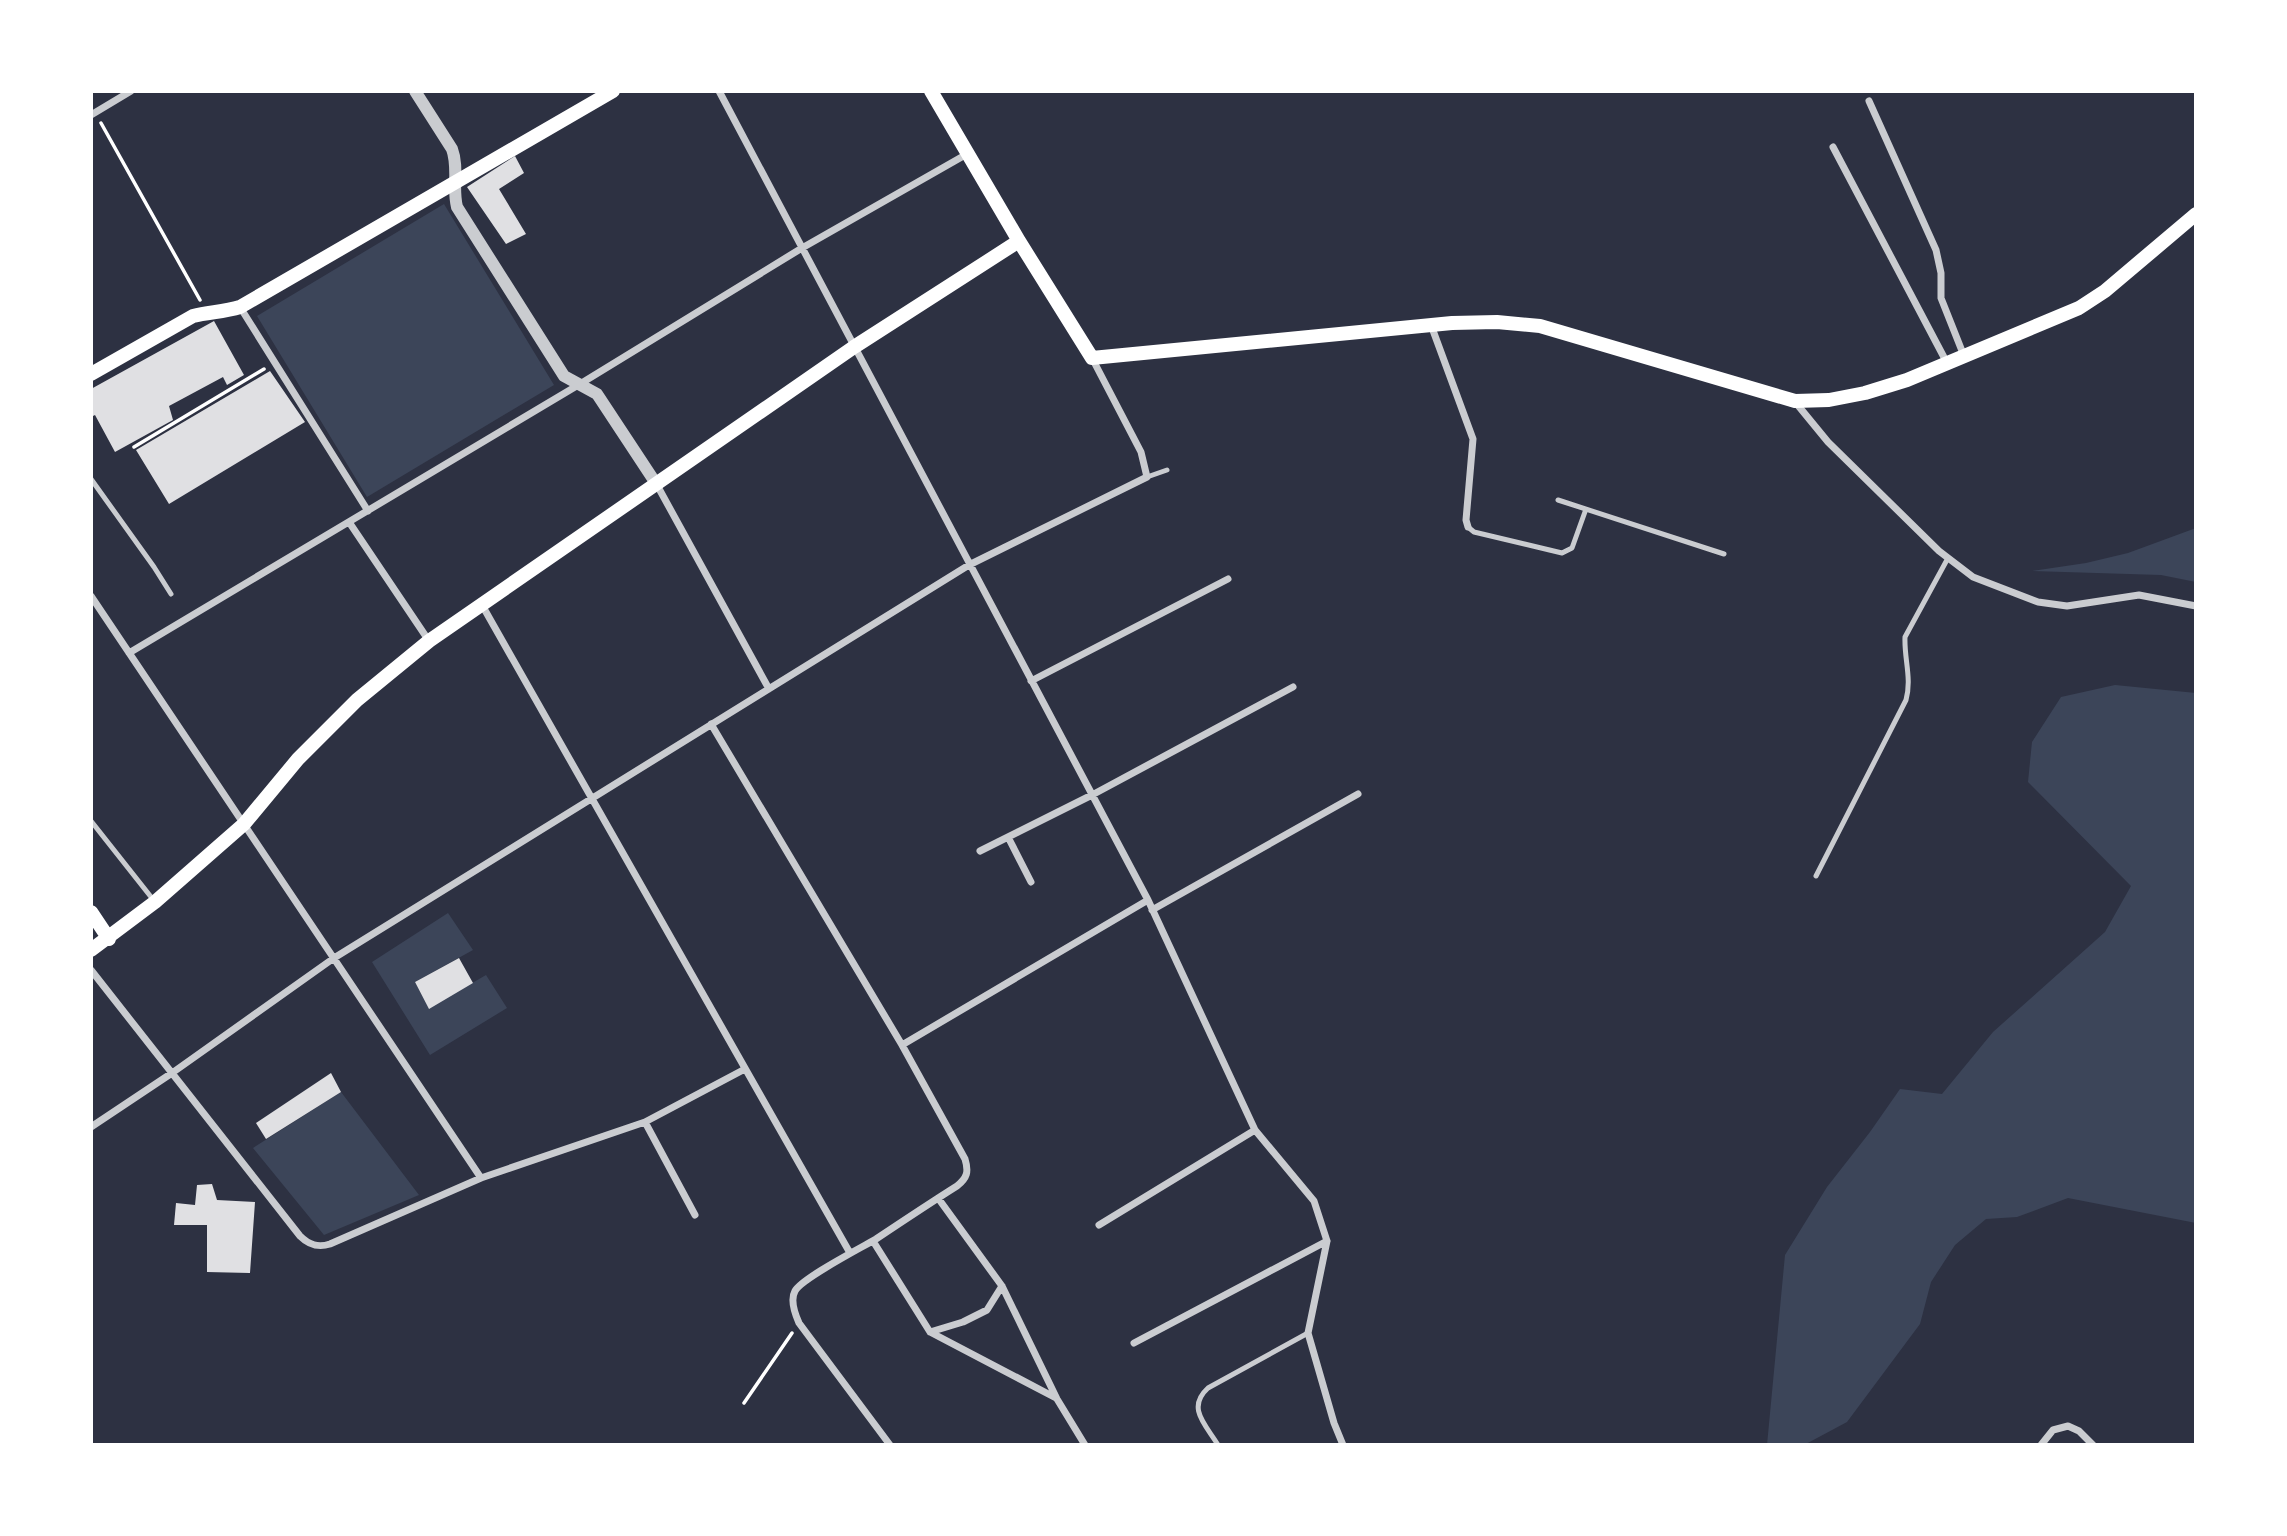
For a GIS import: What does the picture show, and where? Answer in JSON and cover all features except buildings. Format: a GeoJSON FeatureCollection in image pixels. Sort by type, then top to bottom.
{"type":"FeatureCollection","features":[{"type":"Feature","properties":{"kind":"main road"},"geometry":{"type":"LineString","coordinates":[[91,374],[193,316],[240,307],[613,91]]}},
{"type":"Feature","properties":{"kind":"main road"},"geometry":{"type":"LineString","coordinates":[[931,91],[1018,241],[1091,358],[1431,325],[1497,323],[1540,326],[1795,401],[1829,400],[1907,380],[2079,308],[2105,291],[2196,214]]}},
{"type":"Feature","properties":{"kind":"main road"},"geometry":{"type":"LineString","coordinates":[[91,950],[155,902],[244,824],[298,759],[357,700],[429,641],[854,347],[1018,241]]}},
{"type":"Feature","properties":{"kind":"main road"},"geometry":{"type":"LineString","coordinates":[[91,912],[109,939]]}},
{"type":"Feature","properties":{"kind":"street"},"geometry":{"type":"LineString","coordinates":[[93,113],[131,91]]}},
{"type":"Feature","properties":{"kind":"street"},"geometry":{"type":"LineString","coordinates":[[415,91],[452,149],[455,158],[454,193],[457,207],[564,376],[597,394],[657,485],[768,689]]}},
{"type":"Feature","properties":{"kind":"street"},"geometry":{"type":"LineString","coordinates":[[719,91],[1148,901],[1255,1130],[1314,1201],[1327,1241],[1308,1333],[1343,1445]]}},
{"type":"Feature","properties":{"kind":"street"},"geometry":{"type":"LineString","coordinates":[[1869,101],[1936,250],[1941,273],[1941,298],[1964,356]]}},
{"type":"Feature","properties":{"kind":"street"},"geometry":{"type":"LineString","coordinates":[[1833,147],[1947,363]]}},
{"type":"Feature","properties":{"kind":"street"},"geometry":{"type":"LineString","coordinates":[[129,653],[802,248],[968,153]]}},
{"type":"Feature","properties":{"kind":"street"},"geometry":{"type":"LineString","coordinates":[[240,307],[368,511]]}},
{"type":"Feature","properties":{"kind":"street"},"geometry":{"type":"LineString","coordinates":[[1431,325],[1473,439],[1466,520],[1468,527]]}},
{"type":"Feature","properties":{"kind":"street"},"geometry":{"type":"LineString","coordinates":[[91,1126],[172,1073],[334,958],[969,565],[1147,477],[1141,452],[1091,358]]}},
{"type":"Feature","properties":{"kind":"street"},"geometry":{"type":"LineString","coordinates":[[1795,401],[1828,443],[1948,558],[1973,578],[2038,602],[2067,606],[2139,595],[2196,606]]}},
{"type":"Feature","properties":{"kind":"street"},"geometry":{"type":"LineString","coordinates":[[349,522],[429,641]]}},
{"type":"Feature","properties":{"kind":"street"},"geometry":{"type":"LineString","coordinates":[[1031,681],[1228,579]]}},
{"type":"Feature","properties":{"kind":"street"},"geometry":{"type":"LineString","coordinates":[[91,596],[481,1178]]}},
{"type":"Feature","properties":{"kind":"street"},"geometry":{"type":"LineString","coordinates":[[482,605],[850,1252]]}},
{"type":"Feature","properties":{"kind":"street"},"geometry":{"type":"LineString","coordinates":[[979,852],[1092,795],[1293,687]]}},
{"type":"Feature","properties":{"kind":"street"},"geometry":{"type":"LineString","coordinates":[[711,724],[902,1045],[965,1159],[968,1172],[957,1186],[873,1241],[850,1252],[795,1292],[793,1304],[799,1323],[890,1445]]}},
{"type":"Feature","properties":{"kind":"street"},"geometry":{"type":"LineString","coordinates":[[1152,909],[1358,794]]}},
{"type":"Feature","properties":{"kind":"street"},"geometry":{"type":"LineString","coordinates":[[1008,837],[1031,882]]}},
{"type":"Feature","properties":{"kind":"street"},"geometry":{"type":"LineString","coordinates":[[902,1045],[1148,901]]}},
{"type":"Feature","properties":{"kind":"street"},"geometry":{"type":"LineString","coordinates":[[91,970],[300,1236],[313,1245],[322,1247],[481,1178],[645,1122],[746,1069]]}},
{"type":"Feature","properties":{"kind":"street"},"geometry":{"type":"LineString","coordinates":[[645,1122],[695,1214]]}},
{"type":"Feature","properties":{"kind":"street"},"geometry":{"type":"LineString","coordinates":[[1099,1225],[1255,1130]]}},
{"type":"Feature","properties":{"kind":"street"},"geometry":{"type":"LineString","coordinates":[[938,1198],[1002,1286],[1057,1399],[1085,1445]]}},
{"type":"Feature","properties":{"kind":"street"},"geometry":{"type":"LineString","coordinates":[[873,1241],[930,1332],[1057,1399]]}},
{"type":"Feature","properties":{"kind":"street"},"geometry":{"type":"LineString","coordinates":[[1134,1343],[1327,1241]]}},
{"type":"Feature","properties":{"kind":"street"},"geometry":{"type":"LineString","coordinates":[[930,1332],[987,1310],[1002,1286]]}},
{"type":"Feature","properties":{"kind":"street"},"geometry":{"type":"LineString","coordinates":[[2041,1445],[2053,1430],[2068,1426],[2079,1431],[2093,1445]]}},
{"type":"Feature","properties":{"kind":"lane"},"geometry":{"type":"LineString","coordinates":[[1147,477],[1167,470]]}},
{"type":"Feature","properties":{"kind":"lane"},"geometry":{"type":"LineString","coordinates":[[91,479],[94,488],[154,567],[171,594]]}},
{"type":"Feature","properties":{"kind":"lane"},"geometry":{"type":"LineString","coordinates":[[1558,500],[1724,554]]}},
{"type":"Feature","properties":{"kind":"lane"},"geometry":{"type":"LineString","coordinates":[[1468,527],[1474,532],[1562,553],[1572,548],[1586,509]]}},
{"type":"Feature","properties":{"kind":"lane"},"geometry":{"type":"LineString","coordinates":[[1816,876],[1906,700],[1909,687],[1905,638],[1948,558]]}},
{"type":"Feature","properties":{"kind":"lane"},"geometry":{"type":"LineString","coordinates":[[91,821],[155,902]]}},
{"type":"Feature","properties":{"kind":"lane"},"geometry":{"type":"LineString","coordinates":[[1218,1445],[1199,1414],[1199,1395],[1308,1333]]}},
{"type":"Feature","properties":{"kind":"path"},"geometry":{"type":"LineString","coordinates":[[93,113],[207,312]]}},
{"type":"Feature","properties":{"kind":"path"},"geometry":{"type":"LineString","coordinates":[[134,447],[275,363]]}},
{"type":"Feature","properties":{"kind":"path"},"geometry":{"type":"LineString","coordinates":[[744,1403],[799,1323]]}},
{"type":"Feature","properties":{"kind":"shaded area"},"geometry":{"type":"Polygon","coordinates":[[[444,204],[554,385],[367,497],[257,316],[444,204]]]}},
{"type":"Feature","properties":{"kind":"shaded area"},"geometry":{"type":"Polygon","coordinates":[[[2196,528],[2196,582],[2161,575],[2032,571],[2128,553],[2196,528]]]}},
{"type":"Feature","properties":{"kind":"shaded area"},"geometry":{"type":"Polygon","coordinates":[[[2115,685],[2196,693],[2196,1223],[2068,1198],[2017,1217],[1986,1219],[1955,1245],[1931,1282],[1920,1324],[1847,1422],[1804,1445],[1767,1445],[1785,1255],[1827,1187],[1900,1089],[1942,1094],[1993,1032],[2105,932],[2131,886],[2028,782],[2032,742],[2061,697],[2115,685]]]}},
{"type":"Feature","properties":{"kind":"shaded area"},"geometry":{"type":"Polygon","coordinates":[[[448,913],[473,950],[415,982],[429,1008],[486,975],[507,1008],[430,1055],[372,962],[448,913]]]}},
{"type":"Feature","properties":{"kind":"shaded area"},"geometry":{"type":"Polygon","coordinates":[[[341,1092],[419,1195],[324,1235],[253,1148],[341,1092]]]}}]}
